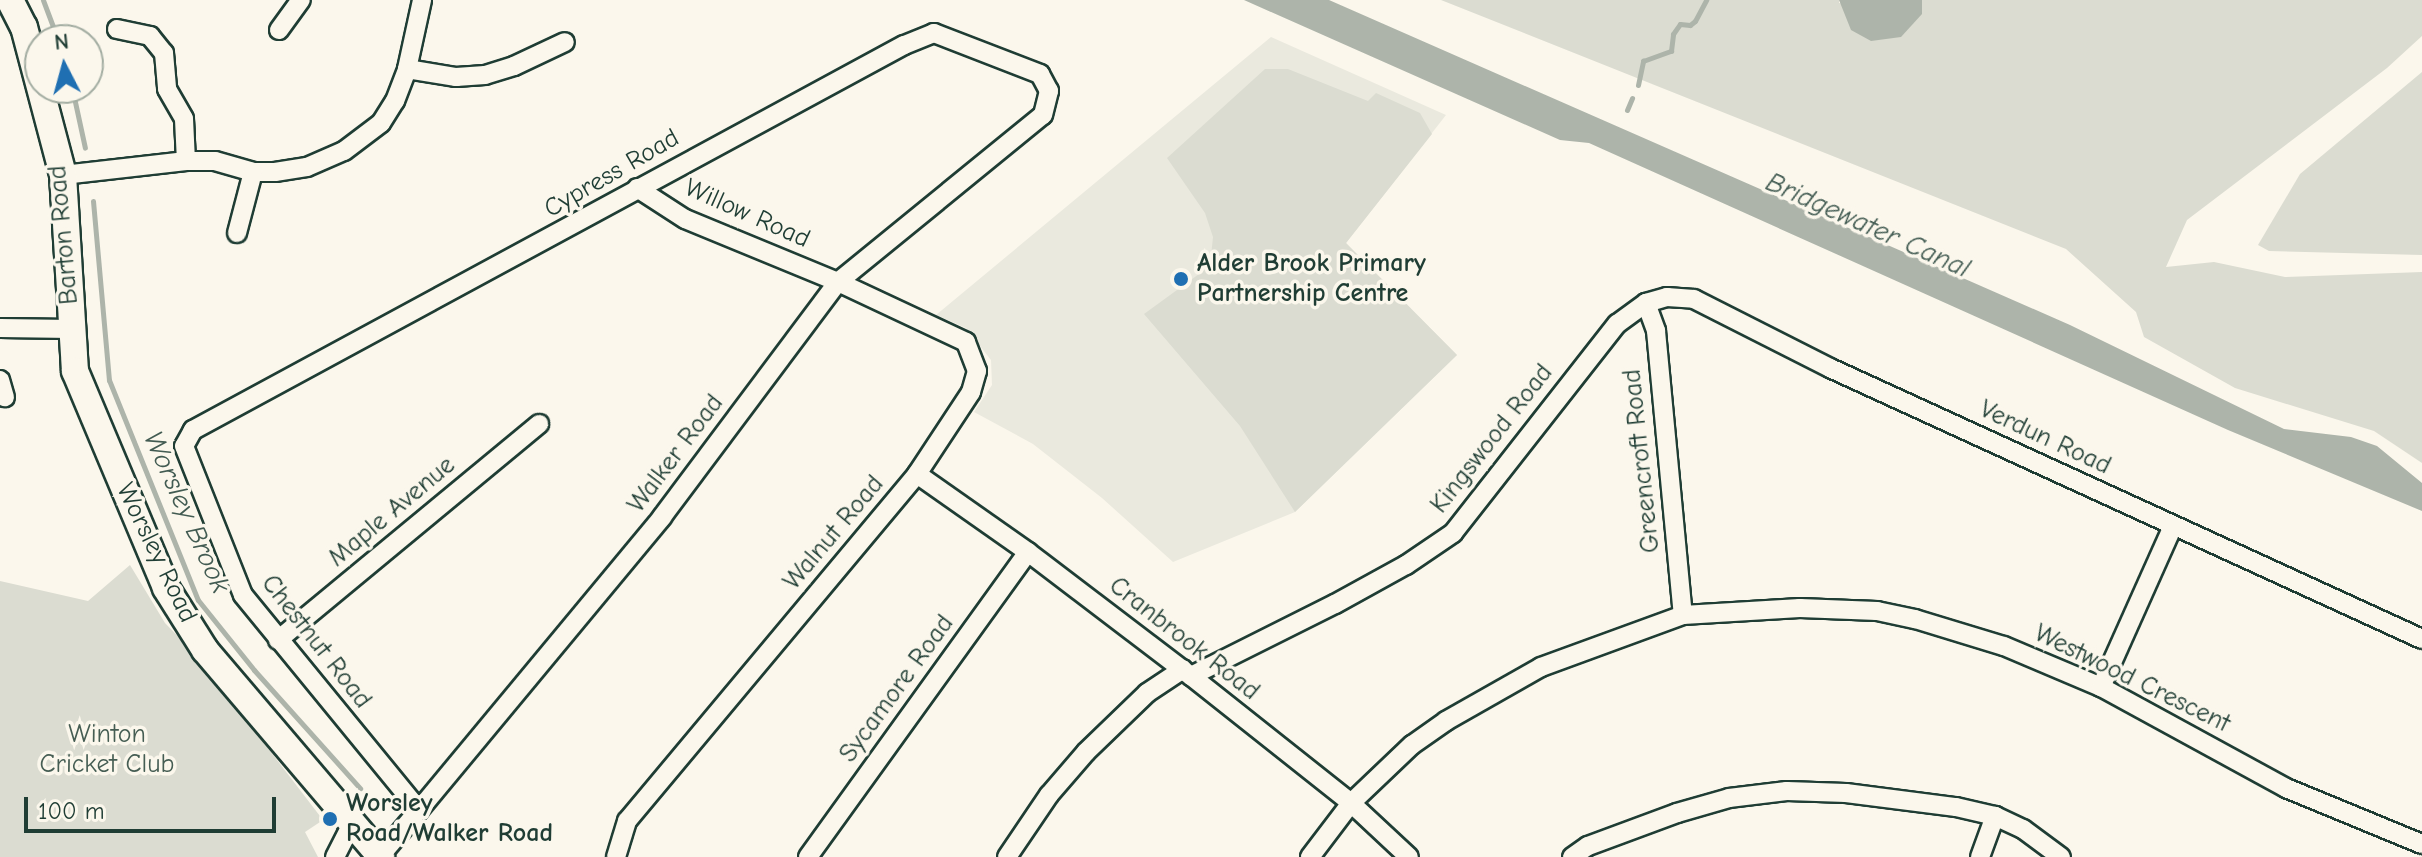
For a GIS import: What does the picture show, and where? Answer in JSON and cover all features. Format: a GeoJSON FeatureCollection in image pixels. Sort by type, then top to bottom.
{"type":"FeatureCollection","features":[{"type":"Feature","properties":{"kind":"main road","name":"Barton Road"},"geometry":{"type":"LineString","coordinates":[[10,0],[24,27],[63,175],[72,331]]}},
{"type":"Feature","properties":{"kind":"main road","name":"Worsley Road"},"geometry":{"type":"LineString","coordinates":[[72,331],[75,371],[166,588],[205,650],[380,856]]}},
{"type":"Feature","properties":{"kind":"street"},"geometry":{"type":"LineString","coordinates":[[279,30],[301,0]]}},
{"type":"Feature","properties":{"kind":"street"},"geometry":{"type":"LineString","coordinates":[[63,175],[186,161],[215,161],[253,172],[307,167],[344,151],[381,123],[395,101],[407,69],[422,0]]}},
{"type":"Feature","properties":{"kind":"street"},"geometry":{"type":"LineString","coordinates":[[117,29],[150,36],[164,53],[167,89],[184,119],[186,161]]}},
{"type":"Feature","properties":{"kind":"street","name":"Cypress Road"},"geometry":{"type":"LineString","coordinates":[[184,446],[193,430],[551,239],[637,188],[904,45],[934,33],[962,41],[1040,74],[1049,91],[1043,115]]}},
{"type":"Feature","properties":{"kind":"street"},"geometry":{"type":"LineString","coordinates":[[407,69],[456,77],[485,75],[514,66],[565,42]]}},
{"type":"Feature","properties":{"kind":"street","name":"Walker Road"},"geometry":{"type":"LineString","coordinates":[[380,856],[662,517],[838,282],[1043,115]]}},
{"type":"Feature","properties":{"kind":"street"},"geometry":{"type":"LineString","coordinates":[[237,233],[253,172]]}},
{"type":"Feature","properties":{"kind":"street","name":"Willow Road"},"geometry":{"type":"LineString","coordinates":[[637,188],[685,219],[838,282]]}},
{"type":"Feature","properties":{"kind":"street","name":"Walnut Road"},"geometry":{"type":"LineString","coordinates":[[615,856],[627,821],[917,474],[971,392],[977,371],[966,342],[838,282]]}},
{"type":"Feature","properties":{"kind":"street","name":"Verdun Road"},"geometry":{"type":"LineString","coordinates":[[1646,303],[1667,297],[1694,299],[1842,373],[2422,639]]}},
{"type":"Feature","properties":{"kind":"street","name":"Greencroft Road"},"geometry":{"type":"LineString","coordinates":[[1646,303],[1656,331],[1683,615]]}},
{"type":"Feature","properties":{"kind":"street","name":"Kingswood Road"},"geometry":{"type":"LineString","coordinates":[[1007,857],[1049,795],[1086,752],[1147,693],[1335,604],[1406,565],[1453,533],[1617,324],[1646,303]]}},
{"type":"Feature","properties":{"kind":"street"},"geometry":{"type":"LineString","coordinates":[[0,328],[72,331]]}},
{"type":"Feature","properties":{"kind":"street","name":"Maple Avenue"},"geometry":{"type":"LineString","coordinates":[[278,640],[539,424]]}},
{"type":"Feature","properties":{"kind":"street","name":"Chestnut Road"},"geometry":{"type":"LineString","coordinates":[[184,446],[243,595],[419,810]]}},
{"type":"Feature","properties":{"kind":"street","name":"Cranbrook Road"},"geometry":{"type":"LineString","coordinates":[[917,474],[1028,552],[1187,673],[1351,803],[1409,857]]}},
{"type":"Feature","properties":{"kind":"street"},"geometry":{"type":"LineString","coordinates":[[2101,687],[2173,526]]}},
{"type":"Feature","properties":{"kind":"street","name":"Sycamore Road"},"geometry":{"type":"LineString","coordinates":[[808,857],[1028,552]]}},
{"type":"Feature","properties":{"kind":"street","name":"Westwood Crescent"},"geometry":{"type":"LineString","coordinates":[[1310,857],[1351,803],[1412,745],[1446,721],[1541,667],[1683,615],[1800,608],[1877,611],[2004,646],[2101,687],[2286,788],[2422,844]]}},
{"type":"Feature","properties":{"kind":"street"},"geometry":{"type":"LineString","coordinates":[[1572,857],[1588,846],[1677,813],[1729,798],[1787,791],[1910,799],[1995,816],[2023,829],[2061,857]]}},
{"type":"Feature","properties":{"kind":"street"},"geometry":{"type":"LineString","coordinates":[[1980,857],[1995,816]]}},
{"type":"Feature","properties":{"kind":"street"},"geometry":{"type":"LineString","coordinates":[[335,857],[353,822]]}},
{"type":"Feature","properties":{"kind":"shaded area"},"geometry":{"type":"Polygon","coordinates":[[[1244,0],[1329,0],[2070,325],[2284,429],[2351,437],[2377,446],[2422,483],[2422,511],[2228,430],[1589,143],[1560,140],[1244,0]]]}},
{"type":"Feature","properties":{"kind":"shaded area"},"geometry":{"type":"Polygon","coordinates":[[[1839,0],[1922,0],[1922,14],[1901,37],[1871,41],[1851,30],[1839,0]]]}},
{"type":"Feature","properties":{"kind":"shaded area","name":"Alder Brook Primary Partnership Centre"},"geometry":{"type":"Polygon","coordinates":[[[1271,37],[1446,115],[1346,243],[1457,355],[1295,512],[1173,562],[1102,498],[1033,444],[974,412],[992,385],[991,360],[966,328],[936,315],[1271,37]]]}},
{"type":"Feature","properties":{"kind":"green space"},"geometry":{"type":"Polygon","coordinates":[[[1441,0],[1839,0],[1839,3],[1922,14],[1922,0],[2422,0],[2422,36],[2387,68],[2187,220],[2166,267],[2214,262],[2285,277],[2422,272],[2422,463],[2374,431],[2235,388],[2144,337],[2136,312],[2066,249],[1441,0]]]}},
{"type":"Feature","properties":{"kind":"green space"},"geometry":{"type":"Polygon","coordinates":[[[1265,69],[1288,69],[1368,101],[1376,93],[1420,113],[1432,134],[1346,243],[1457,355],[1295,512],[1240,426],[1144,314],[1210,266],[1213,237],[1205,213],[1167,158],[1265,69]]]}},
{"type":"Feature","properties":{"kind":"green space"},"geometry":{"type":"Polygon","coordinates":[[[2422,72],[2422,255],[2269,251],[2258,245],[2300,174],[2422,72]]]}},
{"type":"Feature","properties":{"kind":"green space","name":"Winton Cricket Club"},"geometry":{"type":"Polygon","coordinates":[[[130,565],[165,623],[198,657],[323,820],[305,832],[318,857],[0,857],[0,581],[88,601],[130,565]]]}},
{"type":"Feature","properties":{"kind":"waterway","name":"Worsley Brook"},"geometry":{"type":"LineString","coordinates":[[43,0],[52,24]]}},
{"type":"Feature","properties":{"kind":"waterway"},"geometry":{"type":"LineString","coordinates":[[1638,85],[1643,61],[1671,51],[1673,34],[1680,24],[1690,25],[1695,21],[1706,0]]}},
{"type":"Feature","properties":{"kind":"waterway"},"geometry":{"type":"LineString","coordinates":[[1627,110],[1632,98]]}},
{"type":"Feature","properties":{"kind":"waterway","name":"Worsley Brook"},"geometry":{"type":"LineString","coordinates":[[75,104],[85,148]]}},
{"type":"Feature","properties":{"kind":"waterway","name":"Worsley Brook"},"geometry":{"type":"LineString","coordinates":[[93,201],[109,380],[198,600],[254,670],[360,788]]}},
{"type":"Feature","properties":{"kind":"place","name":"Alder Brook Primary Partnership Centre"},"geometry":{"type":"Point","coordinates":[1181,279]}},
{"type":"Feature","properties":{"kind":"place","name":"Worsley Road/Walker Road"},"geometry":{"type":"Point","coordinates":[330,819]}},
{"type":"Feature","properties":{"kind":"water label","name":"Bridgewater Canal"},"geometry":{"type":"Point","coordinates":[1868,225]}}]}
